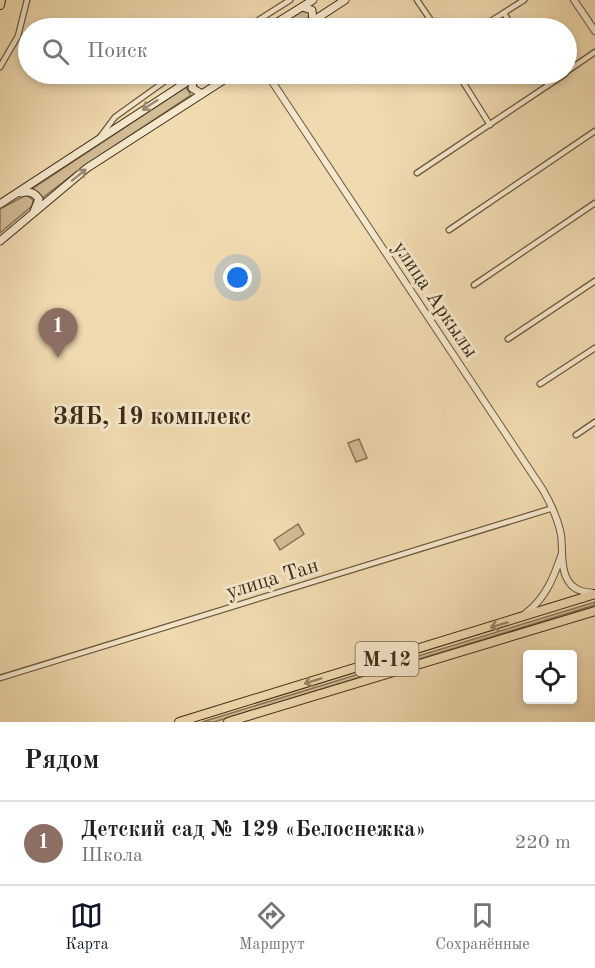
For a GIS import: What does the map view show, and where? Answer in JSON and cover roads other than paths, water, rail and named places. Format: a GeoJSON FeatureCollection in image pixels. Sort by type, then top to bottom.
{"type":"FeatureCollection","features":[{"type":"Feature","properties":{"kind":"main road"},"geometry":{"type":"LineString","coordinates":[[0,5],[1,0]]}},
{"type":"Feature","properties":{"kind":"main road"},"geometry":{"type":"LineString","coordinates":[[284,18],[313,0]]}},
{"type":"Feature","properties":{"kind":"main road"},"geometry":{"type":"LineString","coordinates":[[318,18],[345,0]]}},
{"type":"Feature","properties":{"kind":"main road"},"geometry":{"type":"LineString","coordinates":[[302,7],[312,10],[313,18]]}},
{"type":"Feature","properties":{"kind":"main road"},"geometry":{"type":"LineString","coordinates":[[0,204],[183,84]]}},
{"type":"Feature","properties":{"kind":"main road"},"geometry":{"type":"LineString","coordinates":[[194,84],[192,88],[202,94]]}},
{"type":"Feature","properties":{"kind":"main road"},"geometry":{"type":"LineString","coordinates":[[0,241],[87,168],[218,84]]}},
{"type":"Feature","properties":{"kind":"main road"},"geometry":{"type":"LineString","coordinates":[[18,193],[31,192],[36,195],[38,203],[34,213]]}},
{"type":"Feature","properties":{"kind":"main road","name":"М-12"},"geometry":{"type":"LineString","coordinates":[[179,722],[518,619],[595,593]]}},
{"type":"Feature","properties":{"kind":"main road","name":"М-12"},"geometry":{"type":"LineString","coordinates":[[228,722],[595,611]]}},
{"type":"Feature","properties":{"kind":"street"},"geometry":{"type":"LineString","coordinates":[[22,18],[27,0]]}},
{"type":"Feature","properties":{"kind":"street"},"geometry":{"type":"LineString","coordinates":[[262,18],[290,0]]}},
{"type":"Feature","properties":{"kind":"street"},"geometry":{"type":"LineString","coordinates":[[417,0],[429,18]]}},
{"type":"Feature","properties":{"kind":"street"},"geometry":{"type":"LineString","coordinates":[[496,18],[524,0]]}},
{"type":"Feature","properties":{"kind":"street"},"geometry":{"type":"LineString","coordinates":[[574,0],[595,32]]}},
{"type":"Feature","properties":{"kind":"street"},"geometry":{"type":"LineString","coordinates":[[504,13],[507,18]]}},
{"type":"Feature","properties":{"kind":"street"},"geometry":{"type":"LineString","coordinates":[[0,67],[18,36]]}},
{"type":"Feature","properties":{"kind":"street"},"geometry":{"type":"LineString","coordinates":[[577,65],[595,52]]}},
{"type":"Feature","properties":{"kind":"street"},"geometry":{"type":"LineString","coordinates":[[100,137],[115,117],[161,84]]}},
{"type":"Feature","properties":{"kind":"street","name":"улица Аркылы"},"geometry":{"type":"LineString","coordinates":[[274,84],[553,508],[563,549],[564,572],[569,583],[580,591],[595,593]]}},
{"type":"Feature","properties":{"kind":"street"},"geometry":{"type":"LineString","coordinates":[[464,84],[490,125]]}},
{"type":"Feature","properties":{"kind":"street"},"geometry":{"type":"LineString","coordinates":[[417,173],[548,85]]}},
{"type":"Feature","properties":{"kind":"street"},"geometry":{"type":"LineString","coordinates":[[449,230],[595,130]]}},
{"type":"Feature","properties":{"kind":"street"},"geometry":{"type":"LineString","coordinates":[[474,285],[595,203]]}},
{"type":"Feature","properties":{"kind":"street"},"geometry":{"type":"LineString","coordinates":[[508,339],[595,281]]}},
{"type":"Feature","properties":{"kind":"street"},"geometry":{"type":"LineString","coordinates":[[540,384],[595,348]]}},
{"type":"Feature","properties":{"kind":"street"},"geometry":{"type":"LineString","coordinates":[[576,435],[595,422]]}},
{"type":"Feature","properties":{"kind":"street","name":"улица Тан"},"geometry":{"type":"LineString","coordinates":[[0,678],[553,508]]}},
{"type":"Feature","properties":{"kind":"street"},"geometry":{"type":"LineString","coordinates":[[518,619],[536,606],[547,591],[563,549]]}},
{"type":"Feature","properties":{"kind":"place","name":"Детский сад № 129 «Белоснежка»"},"geometry":{"type":"Point","coordinates":[58,358]}},
{"type":"Feature","properties":{"kind":"district","name":"ЗЯБ, 19 комплекс"},"geometry":{"type":"Point","coordinates":[152,416]}}]}
